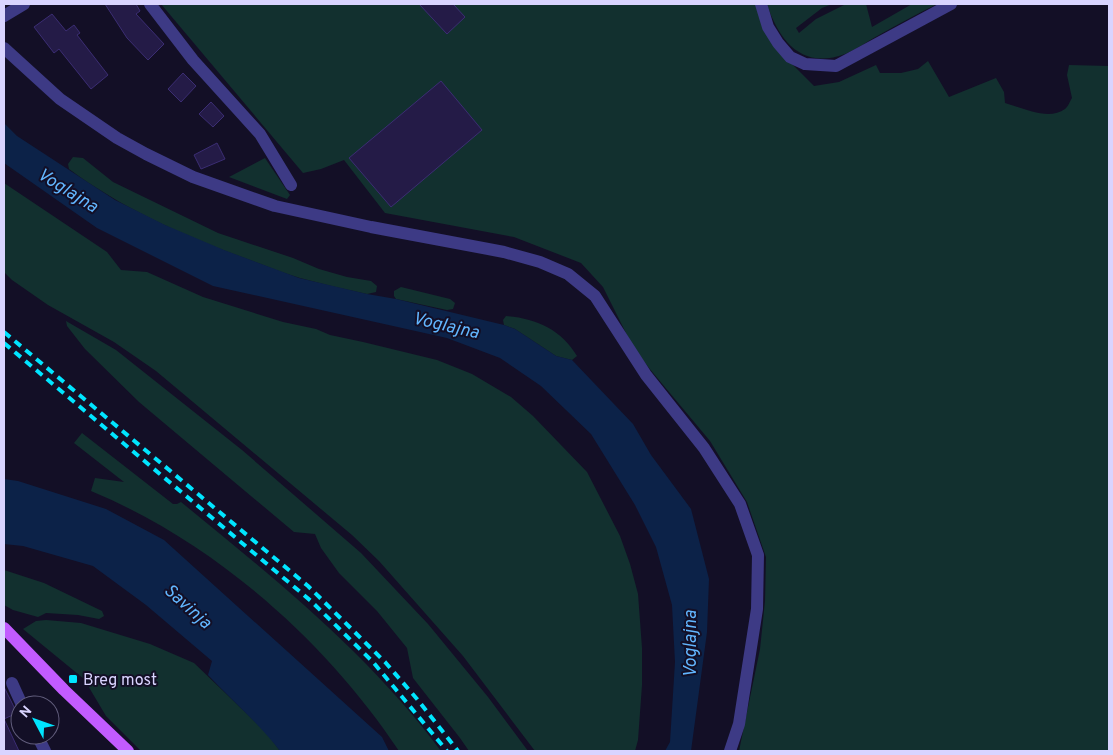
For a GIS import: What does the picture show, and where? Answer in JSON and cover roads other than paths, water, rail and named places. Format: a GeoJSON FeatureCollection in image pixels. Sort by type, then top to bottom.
{"type":"FeatureCollection","features":[{"type":"Feature","properties":{"kind":"main road"},"geometry":{"type":"LineString","coordinates":[[4,628],[64,690],[128,751]]}},
{"type":"Feature","properties":{"kind":"street"},"geometry":{"type":"LineString","coordinates":[[4,16],[24,4]]}},
{"type":"Feature","properties":{"kind":"street"},"geometry":{"type":"LineString","coordinates":[[150,4],[193,60],[260,134],[291,185]]}},
{"type":"Feature","properties":{"kind":"street"},"geometry":{"type":"LineString","coordinates":[[761,4],[768,27],[790,57],[805,64],[836,66],[951,4]]}},
{"type":"Feature","properties":{"kind":"street"},"geometry":{"type":"LineString","coordinates":[[4,48],[60,99],[92,121],[146,154],[193,177],[275,206],[371,227],[504,252],[540,262],[568,274],[595,296],[646,375],[704,448],[740,504],[758,555],[757,609],[739,724],[730,751]]}},
{"type":"Feature","properties":{"kind":"street"},"geometry":{"type":"LineString","coordinates":[[12,682],[18,695]]}},
{"type":"Feature","properties":{"kind":"water","name":"Voglajna"},"geometry":{"type":"Polygon","coordinates":[[[4,123],[17,136],[115,200],[165,225],[224,250],[299,278],[504,325],[515,329],[556,356],[572,360],[633,424],[651,455],[691,509],[709,579],[707,632],[691,751],[665,751],[670,742],[675,662],[672,605],[656,547],[635,505],[591,434],[541,386],[500,358],[447,338],[213,286],[97,228],[4,163],[4,123]]]}},
{"type":"Feature","properties":{"kind":"water","name":"Savinja"},"geometry":{"type":"Polygon","coordinates":[[[4,479],[18,481],[106,509],[164,540],[382,737],[389,751],[280,751],[208,675],[212,661],[146,605],[93,566],[23,546],[4,544],[4,479]]]}},
{"type":"Feature","properties":{"kind":"railway"},"geometry":{"type":"LineString","coordinates":[[4,332],[308,586],[385,662],[458,751]]}},
{"type":"Feature","properties":{"kind":"railway"},"geometry":{"type":"LineString","coordinates":[[4,343],[311,601],[373,662],[447,751]]}},
{"type":"Feature","properties":{"kind":"place","name":"Breg most"},"geometry":{"type":"Point","coordinates":[73,679]}}]}
